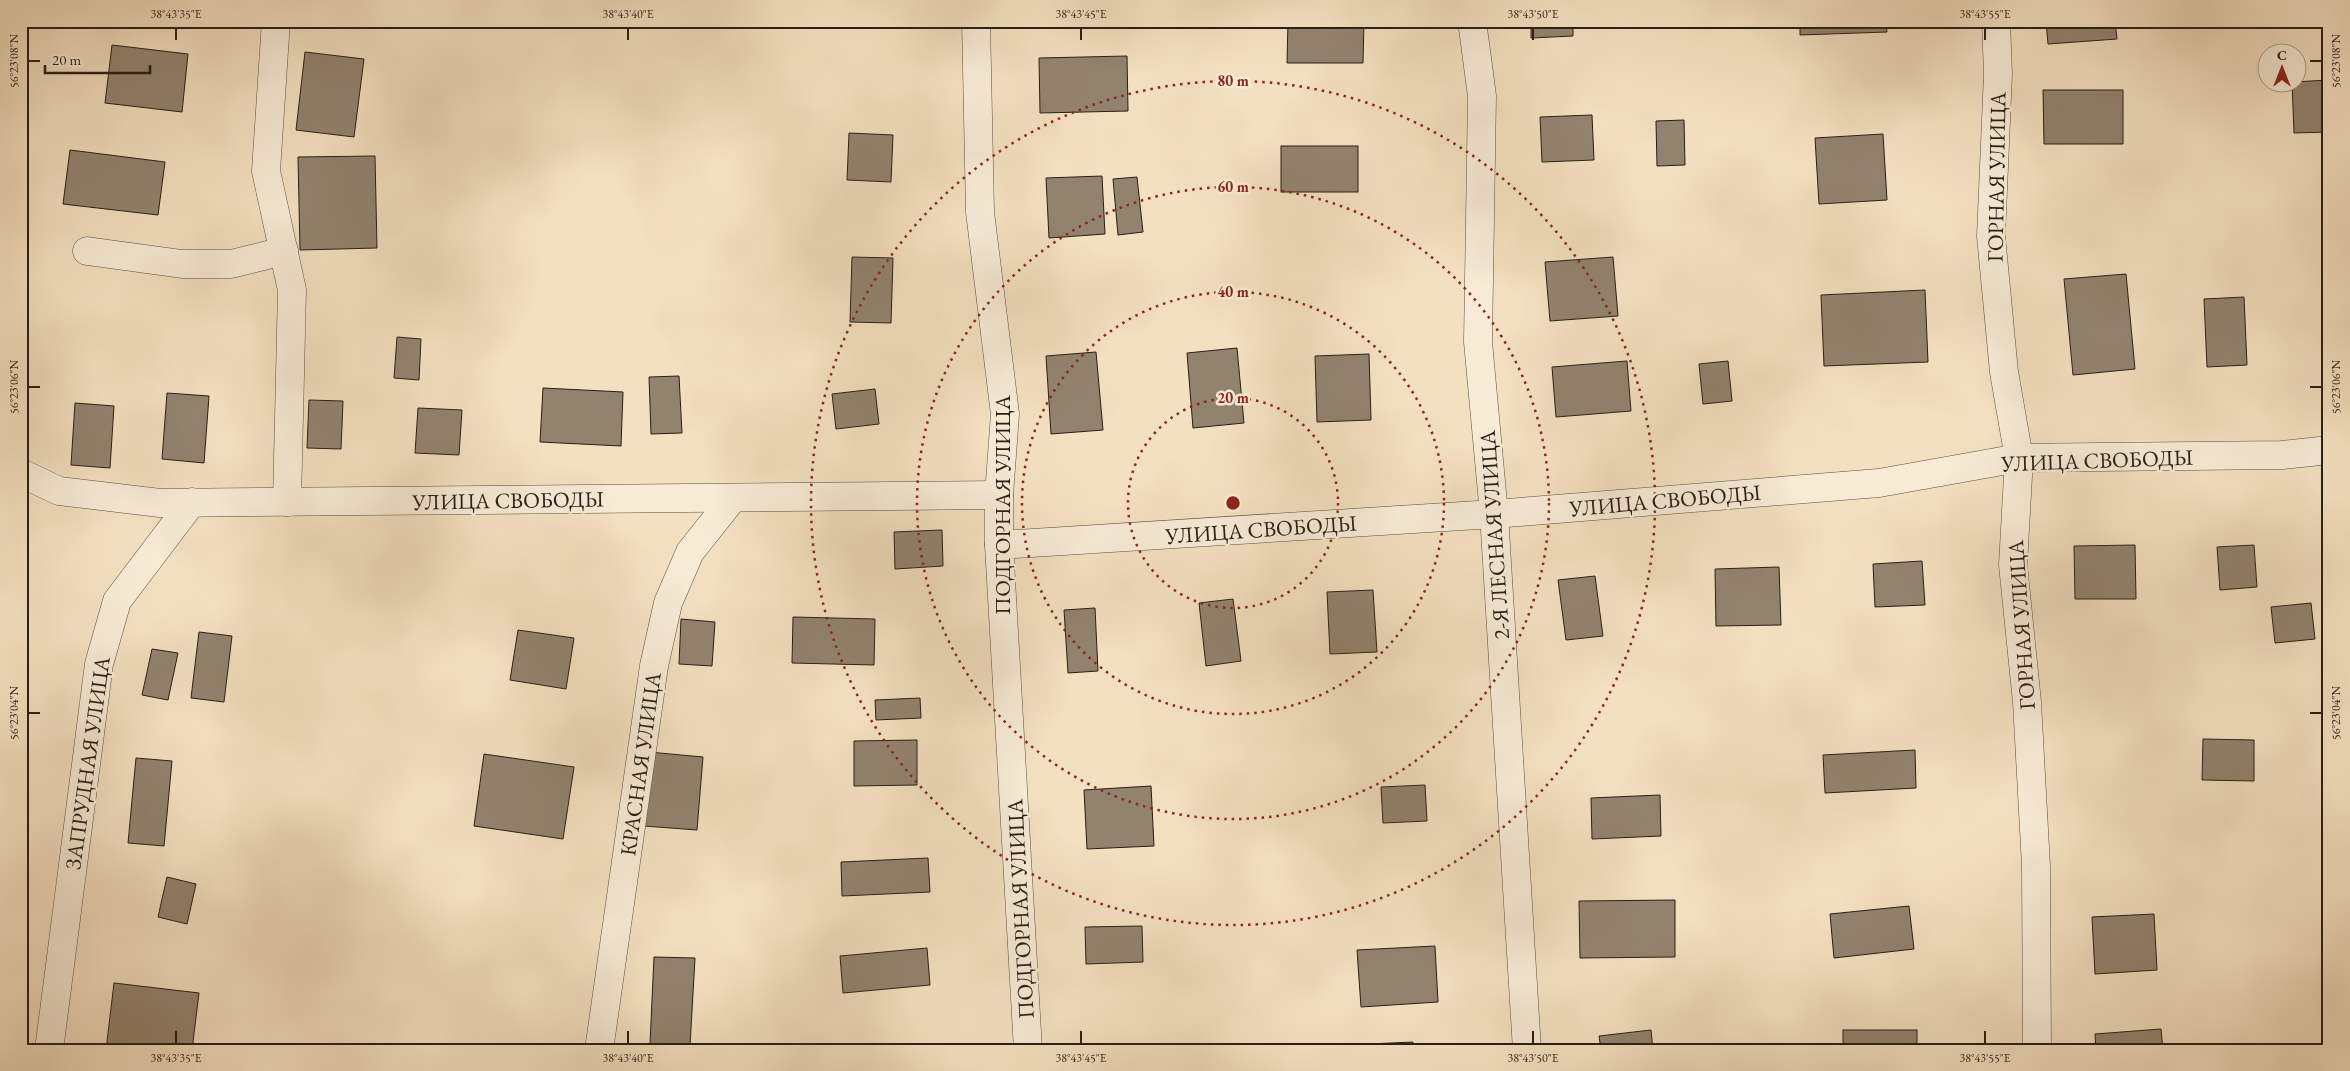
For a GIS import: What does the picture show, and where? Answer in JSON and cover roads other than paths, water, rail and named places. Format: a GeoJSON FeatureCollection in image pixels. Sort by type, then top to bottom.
{"type":"FeatureCollection","features":[{"type":"Feature","properties":{"kind":"street"},"geometry":{"type":"LineString","coordinates":[[276,21],[266,171],[292,290],[287,502]]}},
{"type":"Feature","properties":{"kind":"street","name":"ПОДГОРНАЯ УЛИЦА"},"geometry":{"type":"LineString","coordinates":[[976,21],[980,212],[1005,414],[999,495],[999,545],[1028,1050]]}},
{"type":"Feature","properties":{"kind":"street","name":"2-Я ЛЕСНАЯ УЛИЦА"},"geometry":{"type":"LineString","coordinates":[[1472,21],[1482,96],[1478,342],[1494,514],[1527,1050]]}},
{"type":"Feature","properties":{"kind":"street","name":"ГОРНАЯ УЛИЦА"},"geometry":{"type":"LineString","coordinates":[[1996,21],[1998,74],[1991,236],[2004,372],[2019,458],[2014,565],[2026,702],[2036,866],[2037,1050]]}},
{"type":"Feature","properties":{"kind":"street"},"geometry":{"type":"LineString","coordinates":[[87,251],[182,264],[231,264],[284,251]]}},
{"type":"Feature","properties":{"kind":"street","name":"УЛИЦА СВОБОДЫ"},"geometry":{"type":"LineString","coordinates":[[999,545],[1494,514],[1879,483],[2019,458],[2282,456],[2329,450]]}},
{"type":"Feature","properties":{"kind":"street","name":"УЛИЦА СВОБОДЫ"},"geometry":{"type":"LineString","coordinates":[[21,473],[59,491],[160,503],[999,495]]}},
{"type":"Feature","properties":{"kind":"street","name":"КРАСНАЯ УЛИЦА"},"geometry":{"type":"LineString","coordinates":[[599,1050],[654,666],[668,603],[690,552],[733,498]]}},
{"type":"Feature","properties":{"kind":"street","name":"ЗАПРУДНАЯ УЛИЦА"},"geometry":{"type":"LineString","coordinates":[[49,1050],[99,664],[117,601],[192,502]]}}]}
